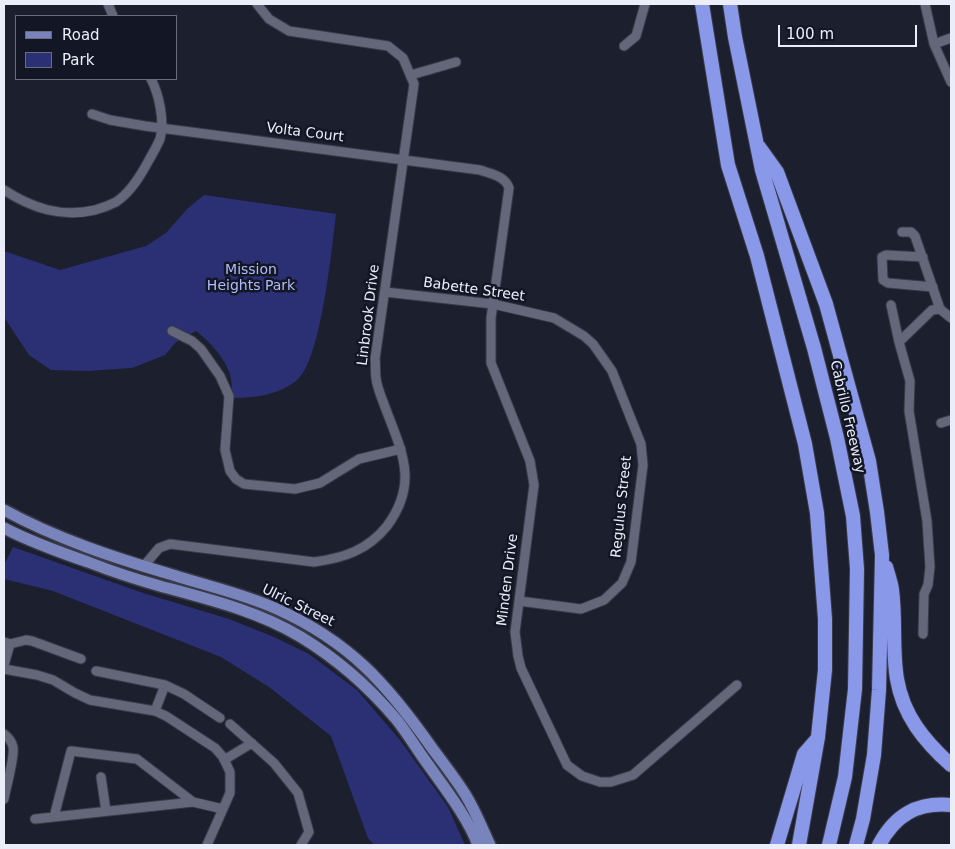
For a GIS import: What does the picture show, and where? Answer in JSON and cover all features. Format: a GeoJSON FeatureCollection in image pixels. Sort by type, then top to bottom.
{"type":"FeatureCollection","features":[{"type":"Feature","properties":{"kind":"highway"},"geometry":{"type":"LineString","coordinates":[[702,4],[728,165],[757,256],[803,436],[818,513],[825,619],[825,670],[818,737],[799,845]]}},
{"type":"Feature","properties":{"kind":"highway","name":"Cabrillo Freeway"},"geometry":{"type":"LineString","coordinates":[[730,4],[762,170],[838,438],[852,516],[857,569],[855,688],[845,778],[829,845]]}},
{"type":"Feature","properties":{"kind":"highway"},"geometry":{"type":"LineString","coordinates":[[755,140],[777,172],[826,304],[869,461],[882,554],[892,588],[897,678],[903,703],[916,728],[932,748],[951,765]]}},
{"type":"Feature","properties":{"kind":"highway"},"geometry":{"type":"LineString","coordinates":[[856,845],[863,819],[874,755],[879,690],[882,554]]}},
{"type":"Feature","properties":{"kind":"highway"},"geometry":{"type":"LineString","coordinates":[[777,845],[804,754],[818,737]]}},
{"type":"Feature","properties":{"kind":"highway"},"geometry":{"type":"LineString","coordinates":[[879,845],[886,831],[903,815],[934,804],[951,805]]}},
{"type":"Feature","properties":{"kind":"main road","name":"Ulric Street"},"geometry":{"type":"LineString","coordinates":[[4,510],[33,526],[85,546],[143,567],[245,597],[276,609],[334,640],[381,681],[405,709],[465,794],[490,845]]}},
{"type":"Feature","properties":{"kind":"main road","name":"Ulric Street"},"geometry":{"type":"LineString","coordinates":[[4,528],[31,541],[112,571],[157,586],[222,603],[268,620],[301,637],[333,658],[366,687],[396,719],[450,796],[478,845]]}},
{"type":"Feature","properties":{"kind":"main road"},"geometry":{"type":"LineString","coordinates":[[112,571],[143,567],[157,586]]}},
{"type":"Feature","properties":{"kind":"street","name":"Linbrook Drive"},"geometry":{"type":"LineString","coordinates":[[143,567],[159,548],[170,544],[314,562],[336,559],[356,552],[370,544],[380,535],[396,514],[402,498],[406,474],[402,449],[376,379],[375,359],[414,84],[404,58],[388,46],[289,31],[270,20],[257,4]]}},
{"type":"Feature","properties":{"kind":"street"},"geometry":{"type":"LineString","coordinates":[[624,46],[636,36],[645,4]]}},
{"type":"Feature","properties":{"kind":"street"},"geometry":{"type":"LineString","coordinates":[[925,4],[934,44],[951,82]]}},
{"type":"Feature","properties":{"kind":"street"},"geometry":{"type":"LineString","coordinates":[[934,44],[951,38]]}},
{"type":"Feature","properties":{"kind":"street"},"geometry":{"type":"LineString","coordinates":[[411,75],[456,62]]}},
{"type":"Feature","properties":{"kind":"street"},"geometry":{"type":"LineString","coordinates":[[4,190],[32,206],[60,213],[83,213],[116,201],[139,179],[160,139],[162,128],[160,111],[151,80]]}},
{"type":"Feature","properties":{"kind":"street","name":"Volta Court"},"geometry":{"type":"LineString","coordinates":[[92,114],[110,120],[162,128],[480,170],[500,176],[509,184],[509,188]]}},
{"type":"Feature","properties":{"kind":"street","name":"Minden Drive"},"geometry":{"type":"LineString","coordinates":[[509,188],[493,304],[491,362],[530,461],[534,485],[516,632],[521,668],[567,765],[582,776],[600,782],[611,782],[633,775],[737,685]]}},
{"type":"Feature","properties":{"kind":"street"},"geometry":{"type":"LineString","coordinates":[[902,232],[911,232],[915,236],[940,309],[951,318]]}},
{"type":"Feature","properties":{"kind":"street"},"geometry":{"type":"LineString","coordinates":[[923,257],[886,255],[882,257],[883,280],[888,283],[933,287]]}},
{"type":"Feature","properties":{"kind":"street","name":"Babette Street"},"geometry":{"type":"LineString","coordinates":[[385,292],[493,304],[554,318],[584,336]]}},
{"type":"Feature","properties":{"kind":"street"},"geometry":{"type":"LineString","coordinates":[[891,304],[910,381],[909,411],[927,521],[930,567],[928,585],[924,594],[923,634]]}},
{"type":"Feature","properties":{"kind":"street"},"geometry":{"type":"LineString","coordinates":[[899,342],[932,310],[940,309]]}},
{"type":"Feature","properties":{"kind":"street"},"geometry":{"type":"LineString","coordinates":[[172,331],[192,341],[201,349],[220,376],[229,396],[224,450],[230,471],[236,479],[244,484],[295,489],[320,483],[359,460],[402,449]]}},
{"type":"Feature","properties":{"kind":"street","name":"Regulus Street"},"geometry":{"type":"LineString","coordinates":[[519,601],[581,609],[604,600],[622,583],[631,562],[643,465],[641,444],[612,371],[593,344],[584,336]]}},
{"type":"Feature","properties":{"kind":"street"},"geometry":{"type":"LineString","coordinates":[[941,423],[951,420]]}},
{"type":"Feature","properties":{"kind":"street"},"geometry":{"type":"LineString","coordinates":[[4,665],[7,643],[26,640],[81,659]]}},
{"type":"Feature","properties":{"kind":"street"},"geometry":{"type":"LineString","coordinates":[[4,669],[53,680],[75,694],[90,700],[155,711],[166,716],[215,748],[230,772],[230,793],[207,845]]}},
{"type":"Feature","properties":{"kind":"street"},"geometry":{"type":"LineString","coordinates":[[96,671],[165,685],[184,694],[220,718]]}},
{"type":"Feature","properties":{"kind":"street"},"geometry":{"type":"LineString","coordinates":[[155,711],[165,685]]}},
{"type":"Feature","properties":{"kind":"street"},"geometry":{"type":"LineString","coordinates":[[230,724],[274,763],[298,793],[309,832],[301,845]]}},
{"type":"Feature","properties":{"kind":"street"},"geometry":{"type":"LineString","coordinates":[[4,734],[13,747],[13,757],[4,798]]}},
{"type":"Feature","properties":{"kind":"street"},"geometry":{"type":"LineString","coordinates":[[224,760],[252,743]]}},
{"type":"Feature","properties":{"kind":"street"},"geometry":{"type":"LineString","coordinates":[[54,817],[71,751],[137,759],[193,802]]}},
{"type":"Feature","properties":{"kind":"street"},"geometry":{"type":"LineString","coordinates":[[101,777],[106,812]]}},
{"type":"Feature","properties":{"kind":"street"},"geometry":{"type":"LineString","coordinates":[[35,818],[193,802],[223,809]]}},
{"type":"Feature","properties":{"kind":"green space","name":"Mission Heights Park"},"geometry":{"type":"Polygon","coordinates":[[[204,195],[336,214],[319,328],[313,351],[305,369],[297,380],[282,389],[266,395],[232,398],[230,374],[224,362],[216,350],[196,331],[176,342],[165,355],[132,368],[88,371],[51,370],[29,355],[4,317],[4,251],[60,270],[146,246],[166,233],[187,209],[204,195]]]}},
{"type":"Feature","properties":{"kind":"green space"},"geometry":{"type":"Polygon","coordinates":[[[13,547],[143,593],[229,619],[274,637],[309,654],[357,690],[400,740],[448,807],[465,845],[374,845],[368,838],[331,736],[269,687],[221,657],[53,591],[4,579],[4,565],[13,547]]]}}]}
